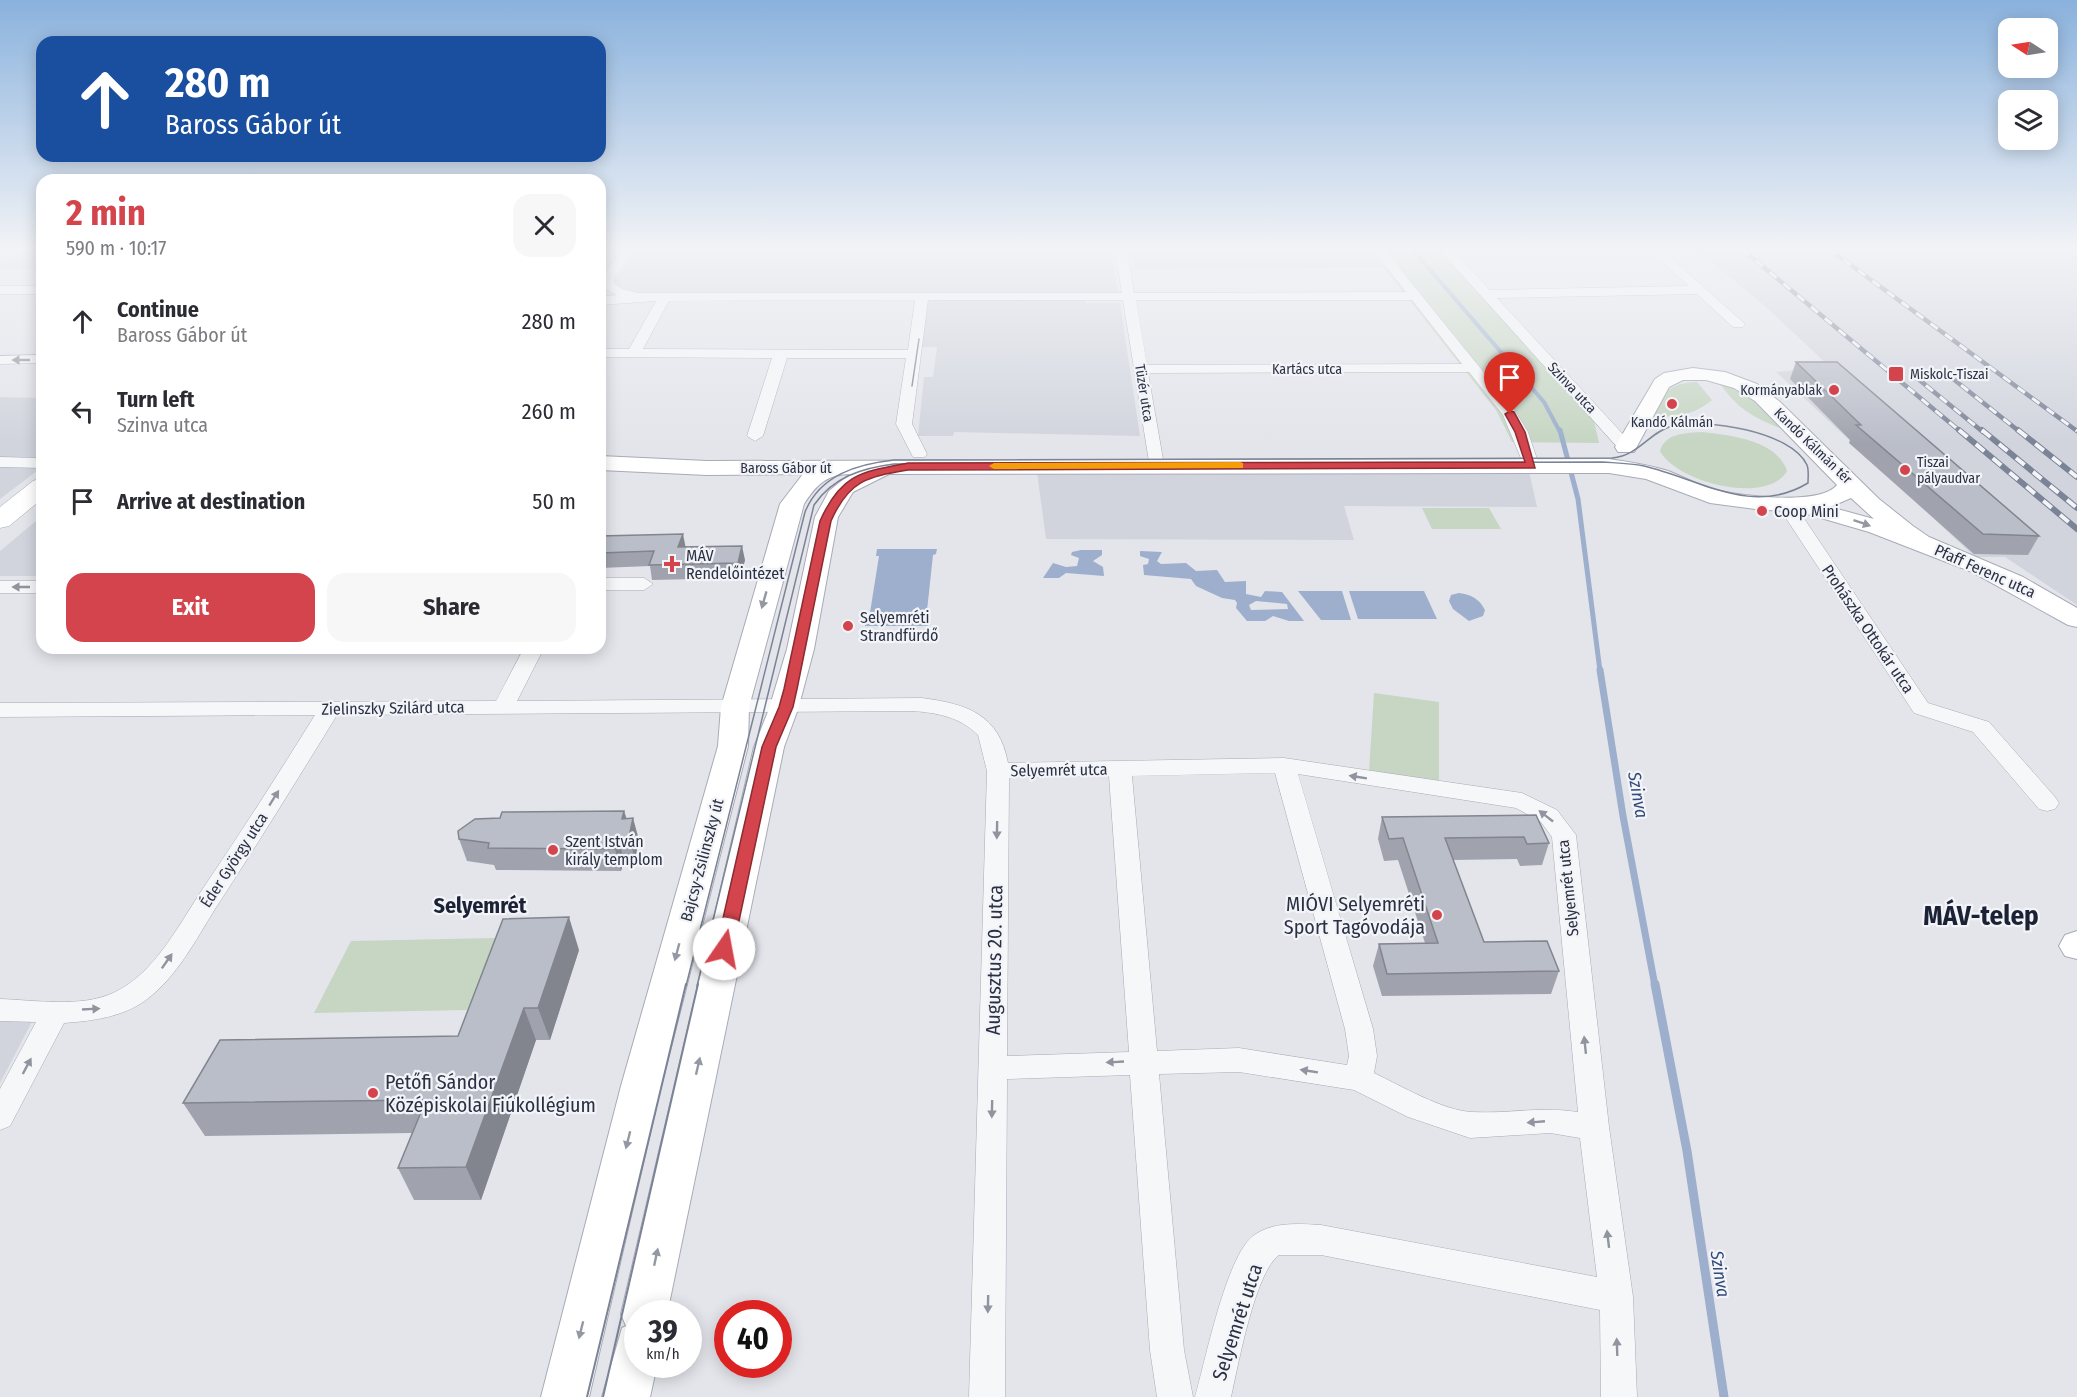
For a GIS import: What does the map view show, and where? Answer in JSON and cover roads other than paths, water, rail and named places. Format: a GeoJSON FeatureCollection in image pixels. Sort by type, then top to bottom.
{"type":"FeatureCollection","features":[{"type":"Feature","properties":{"kind":"main road"},"geometry":{"type":"LineString","coordinates":[[0,520],[36,493]]}},
{"type":"Feature","properties":{"kind":"street"},"geometry":{"type":"LineString","coordinates":[[634,354],[656,314]]}},
{"type":"Feature","properties":{"kind":"street"},"geometry":{"type":"LineString","coordinates":[[825,521],[836,497],[854,482],[876,472],[914,460],[904,423],[919,314]]}},
{"type":"Feature","properties":{"kind":"street","name":"Tüzér utca"},"geometry":{"type":"LineString","coordinates":[[1132,314],[1155,460]]}},
{"type":"Feature","properties":{"kind":"street"},"geometry":{"type":"LineString","coordinates":[[1431,314],[1510,414],[1520,432],[1529,460]]}},
{"type":"Feature","properties":{"kind":"street","name":"Szinva utca"},"geometry":{"type":"LineString","coordinates":[[1505,314],[1626,447]]}},
{"type":"Feature","properties":{"kind":"street"},"geometry":{"type":"LineString","coordinates":[[1727,314],[1738,324]]}},
{"type":"Feature","properties":{"kind":"street"},"geometry":{"type":"LineString","coordinates":[[606,353],[913,354]]}},
{"type":"Feature","properties":{"kind":"street"},"geometry":{"type":"LineString","coordinates":[[755,436],[782,353]]}},
{"type":"Feature","properties":{"kind":"street"},"geometry":{"type":"LineString","coordinates":[[0,360],[36,359]]}},
{"type":"Feature","properties":{"kind":"street","name":"Kartács utca"},"geometry":{"type":"LineString","coordinates":[[1141,369],[1474,368]]}},
{"type":"Feature","properties":{"kind":"street","name":"Kandó Kálmán tér"},"geometry":{"type":"LineString","coordinates":[[1626,447],[1662,384],[1682,375],[1710,376],[1740,383],[1759,395],[1891,523],[1922,543]]}},
{"type":"Feature","properties":{"kind":"street"},"geometry":{"type":"LineString","coordinates":[[1626,447],[1642,466],[1655,475],[1709,495],[1785,503],[1843,516],[1922,543]]}},
{"type":"Feature","properties":{"kind":"street","name":"Baross Gábor út"},"geometry":{"type":"LineString","coordinates":[[1605,459],[1626,447]]}},
{"type":"Feature","properties":{"kind":"street"},"geometry":{"type":"LineString","coordinates":[[763,457],[816,470],[889,454]]}},
{"type":"Feature","properties":{"kind":"street","name":"Baross Gábor út"},"geometry":{"type":"LineString","coordinates":[[606,463],[889,454],[914,460]]}},
{"type":"Feature","properties":{"kind":"street","name":"Baross Gábor út"},"geometry":{"type":"LineString","coordinates":[[606,463],[816,470],[914,460],[1605,459],[1655,475]]}},
{"type":"Feature","properties":{"kind":"street"},"geometry":{"type":"LineString","coordinates":[[0,462],[36,463]]}},
{"type":"Feature","properties":{"kind":"street"},"geometry":{"type":"LineString","coordinates":[[713,468],[745,471],[769,478],[786,489],[792,504]]}},
{"type":"Feature","properties":{"kind":"street"},"geometry":{"type":"LineString","coordinates":[[647,1300],[769,747],[786,707],[813,589],[825,521],[825,490],[816,470]]}},
{"type":"Feature","properties":{"kind":"street","name":"Bajcsy-Zsilinszky út"},"geometry":{"type":"LineString","coordinates":[[565,1397],[641,1086],[733,746],[735,707],[792,504],[816,470]]}},
{"type":"Feature","properties":{"kind":"street"},"geometry":{"type":"LineString","coordinates":[[1785,503],[1830,501],[1841,497],[1847,493],[1849,486],[1844,476]]}},
{"type":"Feature","properties":{"kind":"street","name":"Prohászka Ottokár utca"},"geometry":{"type":"LineString","coordinates":[[1785,503],[1921,708],[1981,727],[2047,803]]}},
{"type":"Feature","properties":{"kind":"street","name":"Pfaff Ferenc utca"},"geometry":{"type":"LineString","coordinates":[[1922,543],[2011,579],[2077,619]]}},
{"type":"Feature","properties":{"kind":"street"},"geometry":{"type":"LineString","coordinates":[[606,584],[644,584]]}},
{"type":"Feature","properties":{"kind":"street"},"geometry":{"type":"LineString","coordinates":[[0,587],[36,587]]}},
{"type":"Feature","properties":{"kind":"street"},"geometry":{"type":"LineString","coordinates":[[504,706],[531,654]]}},
{"type":"Feature","properties":{"kind":"street","name":"Augusztus 20. utca"},"geometry":{"type":"LineString","coordinates":[[786,707],[913,704],[938,706],[967,717],[986,732],[994,751],[998,771],[987,1397]]}},
{"type":"Feature","properties":{"kind":"street","name":"Zielinszky Szilárd utca"},"geometry":{"type":"LineString","coordinates":[[0,710],[504,706],[786,707]]}},
{"type":"Feature","properties":{"kind":"street","name":"Éder György utca"},"geometry":{"type":"LineString","coordinates":[[56,1011],[103,1008],[124,1000],[162,968],[235,861],[330,709]]}},
{"type":"Feature","properties":{"kind":"street"},"geometry":{"type":"LineString","coordinates":[[1284,765],[1359,1029],[1363,1056],[1358,1078]]}},
{"type":"Feature","properties":{"kind":"street","name":"Selyemrét utca"},"geometry":{"type":"LineString","coordinates":[[998,771],[1284,765],[1522,801],[1549,816],[1564,835],[1594,1127],[1616,1297],[1619,1397]]}},
{"type":"Feature","properties":{"kind":"street","name":"Selyemrét utca"},"geometry":{"type":"LineString","coordinates":[[1120,768],[1167,1350],[1175,1397]]}},
{"type":"Feature","properties":{"kind":"street"},"geometry":{"type":"LineString","coordinates":[[0,1010],[56,1011],[0,1118]]}},
{"type":"Feature","properties":{"kind":"street"},"geometry":{"type":"LineString","coordinates":[[992,1068],[1145,1061],[1239,1060],[1358,1078],[1418,1108],[1470,1125],[1550,1120],[1594,1127]]}},
{"type":"Feature","properties":{"kind":"street","name":"Selyemrét utca"},"geometry":{"type":"LineString","coordinates":[[1213,1397],[1246,1278],[1261,1248],[1282,1239],[1321,1240],[1616,1297]]}},
{"type":"Feature","properties":{"kind":"street"},"geometry":{"type":"LineString","coordinates":[[626,1397],[630,1378]]}},
{"type":"Feature","properties":{"kind":"water"},"geometry":{"type":"Polygon","coordinates":[[[877,549],[937,549],[936,554],[933,555],[926,620],[929,621],[928,626],[865,626],[866,619],[869,619],[879,556],[876,556],[877,549]]]}},
{"type":"Feature","properties":{"kind":"water"},"geometry":{"type":"Polygon","coordinates":[[[1102,550],[1102,555],[1093,561],[1103,567],[1104,576],[1066,573],[1059,578],[1043,578],[1053,563],[1066,567],[1077,566],[1079,558],[1071,555],[1072,552],[1102,550]]]}},
{"type":"Feature","properties":{"kind":"water"},"geometry":{"type":"Polygon","coordinates":[[[1140,551],[1162,552],[1157,561],[1161,564],[1186,563],[1196,571],[1217,570],[1225,582],[1246,581],[1246,594],[1261,597],[1265,591],[1282,592],[1304,621],[1289,621],[1273,616],[1265,621],[1247,621],[1236,608],[1235,600],[1222,598],[1196,586],[1191,579],[1144,575],[1143,565],[1148,564],[1149,559],[1140,556],[1140,551]],[[1256,601],[1249,605],[1251,610],[1288,609],[1287,604],[1256,601]]]}},
{"type":"Feature","properties":{"kind":"water"},"geometry":{"type":"Polygon","coordinates":[[[1298,591],[1342,591],[1351,620],[1321,620],[1298,591]]]}},
{"type":"Feature","properties":{"kind":"water"},"geometry":{"type":"Polygon","coordinates":[[[1349,591],[1424,591],[1437,619],[1358,619],[1349,591]]]}},
{"type":"Feature","properties":{"kind":"water"},"geometry":{"type":"Polygon","coordinates":[[[1459,593],[1477,600],[1485,610],[1483,616],[1469,621],[1453,609],[1449,601],[1451,595],[1459,593]]]}},
{"type":"Feature","properties":{"kind":"waterway","name":"Szinva"},"geometry":{"type":"LineString","coordinates":[[1468,314],[1544,402],[1560,432]]}},
{"type":"Feature","properties":{"kind":"waterway","name":"Szinva"},"geometry":{"type":"LineString","coordinates":[[1560,430],[1578,499],[1600,671]]}},
{"type":"Feature","properties":{"kind":"waterway","name":"Szinva"},"geometry":{"type":"LineString","coordinates":[[1600,670],[1623,816],[1655,986]]}},
{"type":"Feature","properties":{"kind":"waterway","name":"Szinva"},"geometry":{"type":"LineString","coordinates":[[1655,984],[1687,1151],[1724,1397]]}},
{"type":"Feature","properties":{"kind":"tram line"},"geometry":{"type":"LineString","coordinates":[[912,386],[919,339]]}},
{"type":"Feature","properties":{"kind":"tram line"},"geometry":{"type":"LineString","coordinates":[[686,986],[805,512],[820,489],[841,474],[854,468],[894,460],[1612,458],[1630,453],[1664,429],[1687,424],[1725,426],[1766,436],[1784,443],[1798,453],[1807,465],[1808,483],[1787,493],[1767,497],[1726,492],[1644,466],[1602,462],[894,464],[849,475],[830,487],[814,505],[697,986]]}},
{"type":"Feature","properties":{"kind":"tram line"},"geometry":{"type":"LineString","coordinates":[[587,1397],[686,984]]}},
{"type":"Feature","properties":{"kind":"tram line"},"geometry":{"type":"LineString","coordinates":[[603,1397],[698,984]]}},
{"type":"Feature","properties":{"kind":"railway"},"geometry":{"type":"LineString","coordinates":[[1820,314],[1961,432]]}},
{"type":"Feature","properties":{"kind":"railway"},"geometry":{"type":"LineString","coordinates":[[1918,314],[2077,431]]}},
{"type":"Feature","properties":{"kind":"railway"},"geometry":{"type":"LineString","coordinates":[[1912,374],[1983,432]]}},
{"type":"Feature","properties":{"kind":"railway"},"geometry":{"type":"LineString","coordinates":[[1947,374],[2020,432]]}},
{"type":"Feature","properties":{"kind":"railway"},"geometry":{"type":"LineString","coordinates":[[1959,430],[2077,529]]}},
{"type":"Feature","properties":{"kind":"railway"},"geometry":{"type":"LineString","coordinates":[[1982,430],[2077,508]]}},
{"type":"Feature","properties":{"kind":"railway"},"geometry":{"type":"LineString","coordinates":[[2018,430],[2077,477]]}},
{"type":"Feature","properties":{"kind":"place","name":"Miskolc-Tiszai"},"geometry":{"type":"Point","coordinates":[1896,374]}},
{"type":"Feature","properties":{"kind":"place","name":"Kormányablak"},"geometry":{"type":"Point","coordinates":[1834,390]}},
{"type":"Feature","properties":{"kind":"place","name":"Kandó Kálmán"},"geometry":{"type":"Point","coordinates":[1672,404]}},
{"type":"Feature","properties":{"kind":"place","name":"Tiszai pályaudvar"},"geometry":{"type":"Point","coordinates":[1905,470]}},
{"type":"Feature","properties":{"kind":"place","name":"Coop Mini"},"geometry":{"type":"Point","coordinates":[1762,511]}},
{"type":"Feature","properties":{"kind":"place","name":"MÁV Rendelőintézet"},"geometry":{"type":"Point","coordinates":[672,564]}},
{"type":"Feature","properties":{"kind":"place","name":"Selyemréti Strandfürdő"},"geometry":{"type":"Point","coordinates":[848,626]}},
{"type":"Feature","properties":{"kind":"place","name":"Szent István király templom"},"geometry":{"type":"Point","coordinates":[553,850]}},
{"type":"Feature","properties":{"kind":"place","name":"MIÓVI Selyemréti Sport Tagóvodája"},"geometry":{"type":"Point","coordinates":[1437,915]}},
{"type":"Feature","properties":{"kind":"place","name":"Petőfi Sándor Középiskolai Fiúkollégium"},"geometry":{"type":"Point","coordinates":[373,1093]}},
{"type":"Feature","properties":{"kind":"district","name":"Selyemrét"},"geometry":{"type":"Point","coordinates":[480,905]}},
{"type":"Feature","properties":{"kind":"district","name":"MÁV-telep"},"geometry":{"type":"Point","coordinates":[1981,916]}}]}
